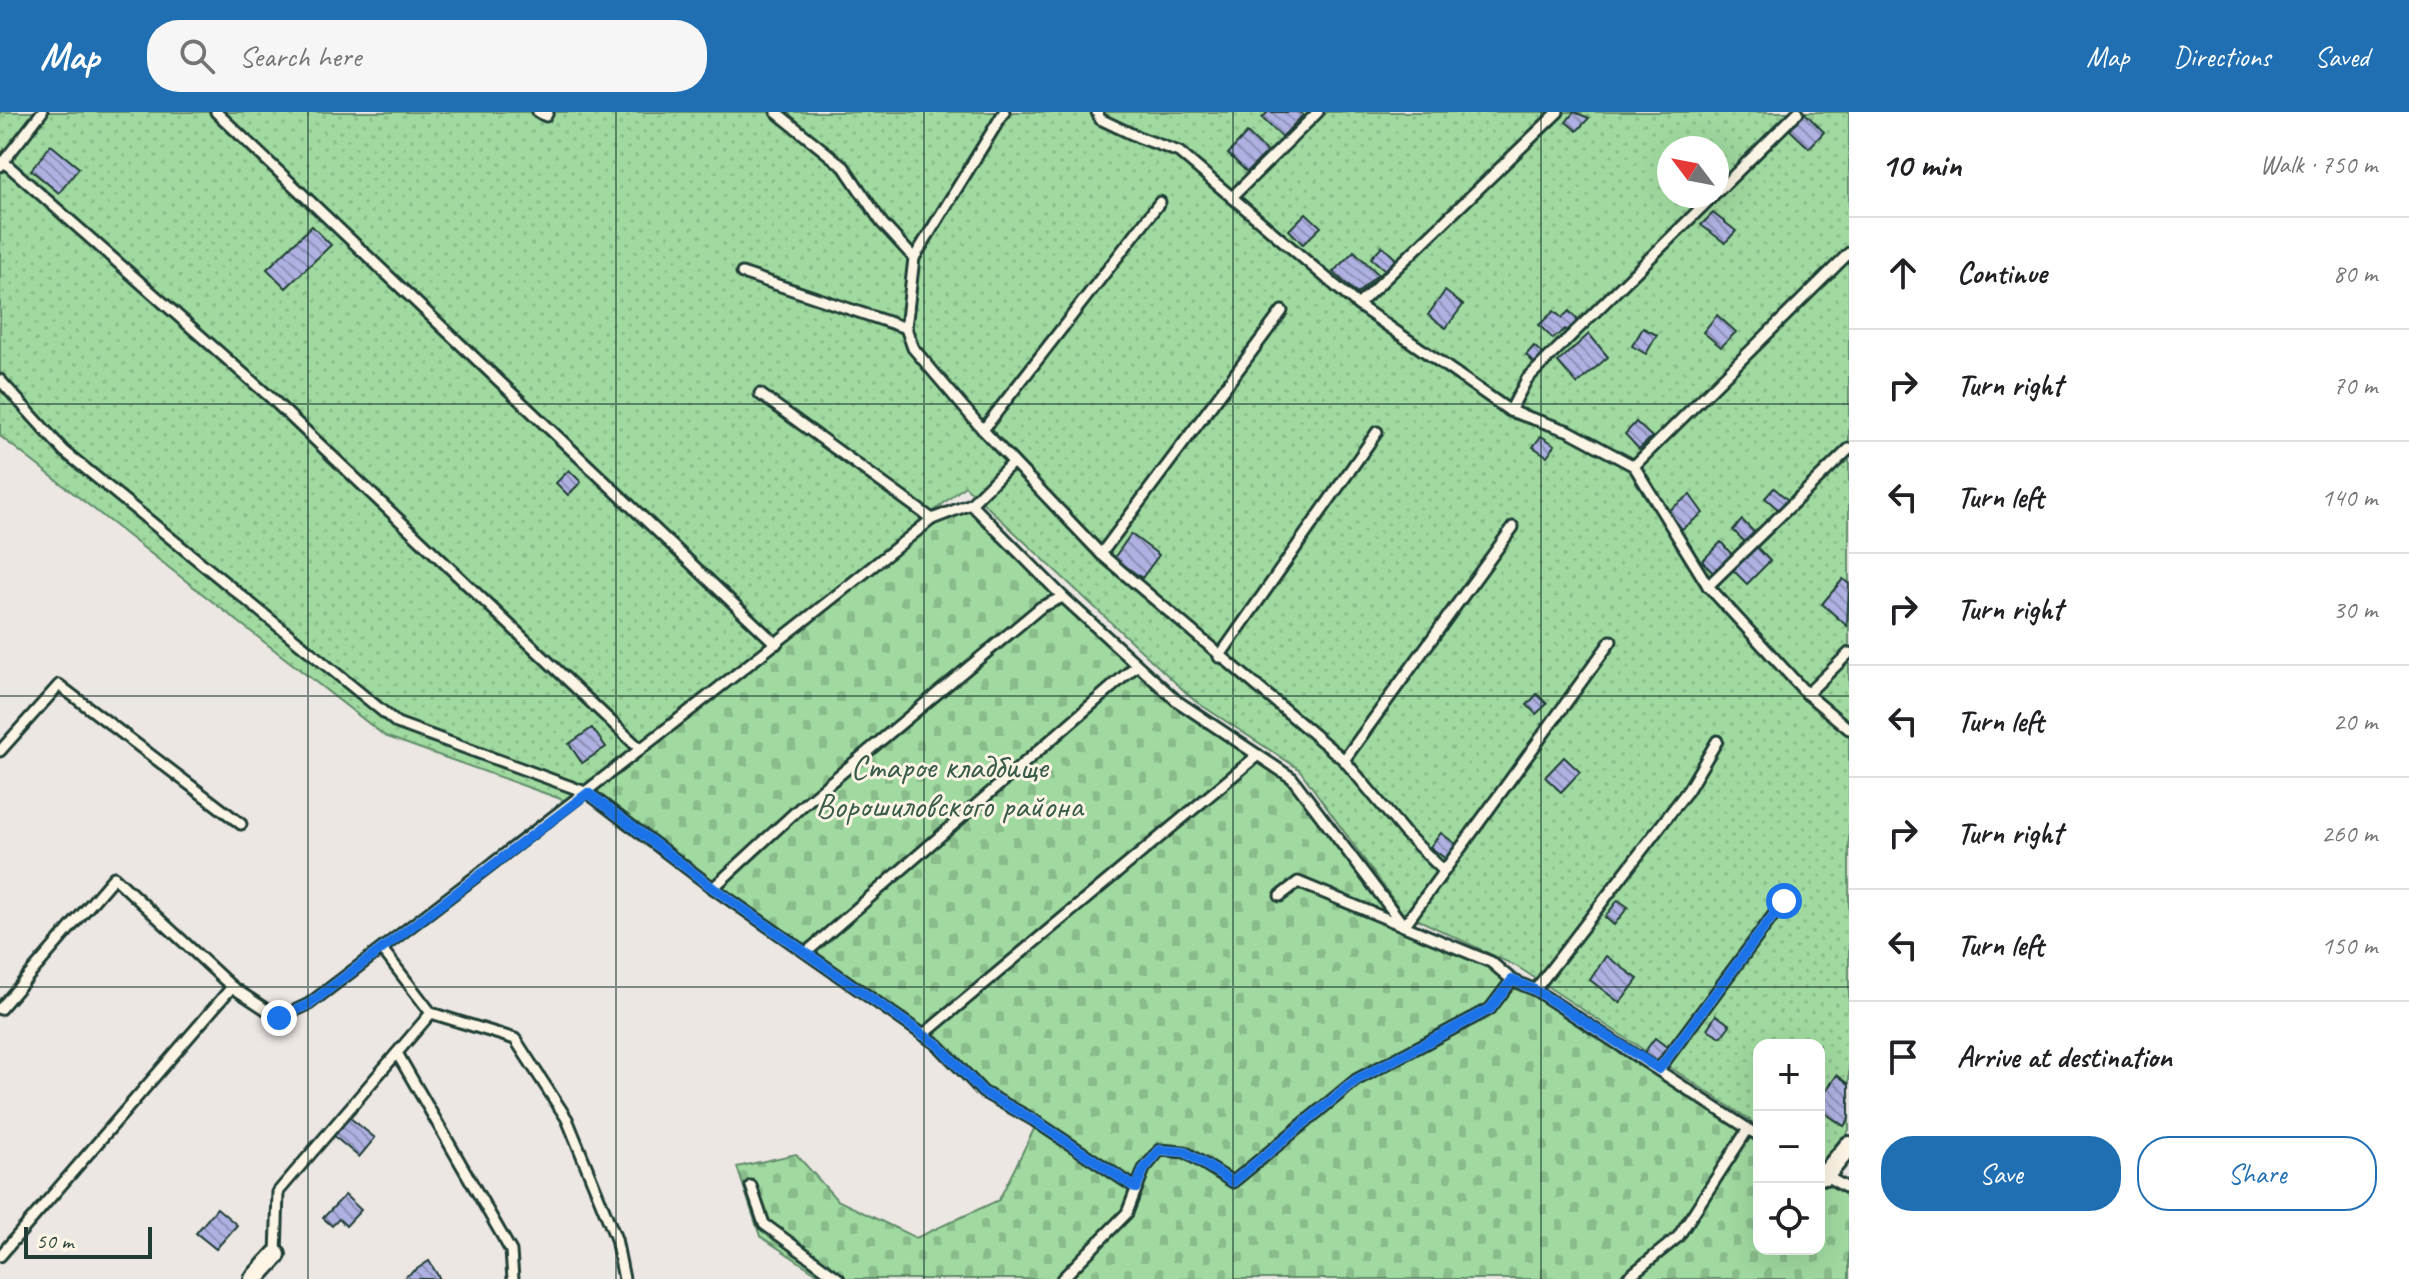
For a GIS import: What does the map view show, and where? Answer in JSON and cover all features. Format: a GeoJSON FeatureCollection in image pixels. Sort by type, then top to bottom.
{"type":"FeatureCollection","features":[{"type":"Feature","properties":{"kind":"street"},"geometry":{"type":"LineString","coordinates":[[1825,1170],[1849,1146]]}},
{"type":"Feature","properties":{"kind":"street"},"geometry":{"type":"LineString","coordinates":[[254,1279],[276,1255]]}},
{"type":"Feature","properties":{"kind":"lane"},"geometry":{"type":"LineString","coordinates":[[42,112],[2,164],[271,398],[639,748]]}},
{"type":"Feature","properties":{"kind":"lane"},"geometry":{"type":"LineString","coordinates":[[216,112],[776,644]]}},
{"type":"Feature","properties":{"kind":"lane"},"geometry":{"type":"LineString","coordinates":[[538,112],[546,116],[548,112]]}},
{"type":"Feature","properties":{"kind":"lane"},"geometry":{"type":"LineString","coordinates":[[776,112],[844,167],[882,223],[914,258]]}},
{"type":"Feature","properties":{"kind":"lane"},"geometry":{"type":"LineString","coordinates":[[1004,112],[914,258],[906,328],[913,348],[983,430],[1101,554],[1344,760],[1405,833],[1444,871]]}},
{"type":"Feature","properties":{"kind":"lane"},"geometry":{"type":"LineString","coordinates":[[1097,112],[1100,119],[1179,152],[1358,305],[1510,411],[1569,431],[1634,466],[1708,586],[1807,694],[1849,729]]}},
{"type":"Feature","properties":{"kind":"lane"},"geometry":{"type":"LineString","coordinates":[[1233,196],[1318,112]]}},
{"type":"Feature","properties":{"kind":"lane"},"geometry":{"type":"LineString","coordinates":[[1358,305],[1558,112]]}},
{"type":"Feature","properties":{"kind":"lane"},"geometry":{"type":"LineString","coordinates":[[1729,180],[1798,112]]}},
{"type":"Feature","properties":{"kind":"lane"},"geometry":{"type":"LineString","coordinates":[[983,430],[1160,202]]}},
{"type":"Feature","properties":{"kind":"lane"},"geometry":{"type":"LineString","coordinates":[[1510,411],[1527,379],[1701,208]]}},
{"type":"Feature","properties":{"kind":"lane"},"geometry":{"type":"LineString","coordinates":[[1634,466],[1849,253]]}},
{"type":"Feature","properties":{"kind":"lane"},"geometry":{"type":"LineString","coordinates":[[742,273],[906,328]]}},
{"type":"Feature","properties":{"kind":"lane"},"geometry":{"type":"LineString","coordinates":[[1101,554],[1282,311]]}},
{"type":"Feature","properties":{"kind":"lane"},"geometry":{"type":"LineString","coordinates":[[0,380],[64,451],[397,723],[588,793],[713,888],[808,951],[923,1035],[983,1092],[1032,1119],[1136,1188]]}},
{"type":"Feature","properties":{"kind":"lane"},"geometry":{"type":"LineString","coordinates":[[760,394],[932,519]]}},
{"type":"Feature","properties":{"kind":"lane"},"geometry":{"type":"LineString","coordinates":[[1219,657],[1377,432]]}},
{"type":"Feature","properties":{"kind":"lane"},"geometry":{"type":"LineString","coordinates":[[1708,586],[1849,449]]}},
{"type":"Feature","properties":{"kind":"lane"},"geometry":{"type":"LineString","coordinates":[[0,1009],[114,877],[232,987],[279,1018],[309,1004],[588,793],[639,748],[776,644],[932,519],[971,504],[1013,462]]}},
{"type":"Feature","properties":{"kind":"lane"},"geometry":{"type":"LineString","coordinates":[[971,504],[1063,597],[1177,701],[1292,778],[1404,926]]}},
{"type":"Feature","properties":{"kind":"lane"},"geometry":{"type":"LineString","coordinates":[[1344,760],[1513,527]]}},
{"type":"Feature","properties":{"kind":"lane"},"geometry":{"type":"LineString","coordinates":[[713,888],[802,806],[1041,607],[1063,597]]}},
{"type":"Feature","properties":{"kind":"lane"},"geometry":{"type":"LineString","coordinates":[[1404,926],[1611,641]]}},
{"type":"Feature","properties":{"kind":"lane"},"geometry":{"type":"LineString","coordinates":[[1807,694],[1849,653]]}},
{"type":"Feature","properties":{"kind":"lane"},"geometry":{"type":"LineString","coordinates":[[808,951],[1137,665]]}},
{"type":"Feature","properties":{"kind":"lane"},"geometry":{"type":"LineString","coordinates":[[0,751],[59,685],[241,824]]}},
{"type":"Feature","properties":{"kind":"lane"},"geometry":{"type":"LineString","coordinates":[[1535,990],[1688,790],[1717,741]]}},
{"type":"Feature","properties":{"kind":"lane"},"geometry":{"type":"LineString","coordinates":[[923,1035],[1258,755]]}},
{"type":"Feature","properties":{"kind":"lane"},"geometry":{"type":"LineString","coordinates":[[1280,896],[1298,882],[1491,962],[1512,980],[1535,990],[1753,1132]]}},
{"type":"Feature","properties":{"kind":"lane"},"geometry":{"type":"LineString","coordinates":[[1659,1069],[1784,901]]}},
{"type":"Feature","properties":{"kind":"lane"},"geometry":{"type":"LineString","coordinates":[[382,949],[431,1013],[515,1039],[567,1119],[616,1239],[624,1279]]}},
{"type":"Feature","properties":{"kind":"lane"},"geometry":{"type":"LineString","coordinates":[[1062,1279],[1127,1213],[1144,1169],[1160,1150],[1185,1152],[1233,1182],[1356,1080],[1490,1009],[1512,980]]}},
{"type":"Feature","properties":{"kind":"lane"},"geometry":{"type":"LineString","coordinates":[[0,1256],[232,987]]}},
{"type":"Feature","properties":{"kind":"lane"},"geometry":{"type":"LineString","coordinates":[[276,1255],[278,1192],[431,1013]]}},
{"type":"Feature","properties":{"kind":"lane"},"geometry":{"type":"LineString","coordinates":[[397,1053],[511,1251],[513,1279]]}},
{"type":"Feature","properties":{"kind":"lane"},"geometry":{"type":"LineString","coordinates":[[1626,1279],[1678,1237],[1748,1129]]}},
{"type":"Feature","properties":{"kind":"lane"},"geometry":{"type":"LineString","coordinates":[[1825,1175],[1849,1189]]}},
{"type":"Feature","properties":{"kind":"lane"},"geometry":{"type":"LineString","coordinates":[[751,1186],[764,1224],[839,1279]]}},
{"type":"Feature","properties":{"kind":"green space"},"geometry":{"type":"Polygon","coordinates":[[[0,112],[1849,112],[1849,1130],[1825,1167],[1825,1039],[1753,1039],[1753,1122],[1518,967],[1402,912],[1299,769],[1195,701],[965,486],[572,803],[385,736],[0,436],[0,112]]]}},
{"type":"Feature","properties":{"kind":"green space","name":"Старое кладбище Ворошиловского района"},"geometry":{"type":"Polygon","coordinates":[[[969,511],[1178,706],[1287,778],[1400,929],[1491,965],[1506,981],[1533,992],[1753,1133],[1753,1255],[1825,1255],[1825,1180],[1849,1195],[1849,1279],[825,1279],[760,1236],[737,1167],[796,1154],[837,1200],[916,1238],[999,1200],[1039,1119],[986,1089],[942,1045],[718,888],[592,793],[936,523],[969,511]]]}},
{"type":"Feature","properties":{"kind":"building"},"geometry":{"type":"Polygon","coordinates":[[[1268,112],[1300,112],[1303,115],[1282,137],[1262,118],[1268,112]]]}},
{"type":"Feature","properties":{"kind":"building"},"geometry":{"type":"Polygon","coordinates":[[[1574,112],[1589,118],[1577,131],[1566,122],[1574,112]]]}},
{"type":"Feature","properties":{"kind":"building"},"geometry":{"type":"Polygon","coordinates":[[[1805,113],[1824,132],[1809,148],[1790,130],[1805,113]]]}},
{"type":"Feature","properties":{"kind":"building"},"geometry":{"type":"Polygon","coordinates":[[[1247,133],[1267,152],[1247,172],[1228,154],[1247,133]]]}},
{"type":"Feature","properties":{"kind":"building"},"geometry":{"type":"Polygon","coordinates":[[[51,145],[79,168],[59,193],[31,170],[51,145]]]}},
{"type":"Feature","properties":{"kind":"building"},"geometry":{"type":"Polygon","coordinates":[[[1306,213],[1321,227],[1303,244],[1289,230],[1306,213]]]}},
{"type":"Feature","properties":{"kind":"building"},"geometry":{"type":"Polygon","coordinates":[[[1713,213],[1736,231],[1725,243],[1701,225],[1713,213]]]}},
{"type":"Feature","properties":{"kind":"building"},"geometry":{"type":"Polygon","coordinates":[[[312,226],[331,245],[286,288],[267,269],[312,226]]]}},
{"type":"Feature","properties":{"kind":"building"},"geometry":{"type":"Polygon","coordinates":[[[1382,246],[1396,259],[1385,270],[1371,258],[1382,246]]]}},
{"type":"Feature","properties":{"kind":"building"},"geometry":{"type":"Polygon","coordinates":[[[1354,251],[1378,274],[1357,294],[1333,272],[1354,251]]]}},
{"type":"Feature","properties":{"kind":"building"},"geometry":{"type":"Polygon","coordinates":[[[1445,291],[1463,305],[1446,328],[1428,315],[1445,291]]]}},
{"type":"Feature","properties":{"kind":"building"},"geometry":{"type":"Polygon","coordinates":[[[1554,311],[1562,318],[1569,311],[1580,322],[1569,333],[1565,329],[1553,339],[1539,325],[1554,311]]]}},
{"type":"Feature","properties":{"kind":"building"},"geometry":{"type":"Polygon","coordinates":[[[1717,315],[1736,332],[1721,347],[1703,332],[1717,315]]]}},
{"type":"Feature","properties":{"kind":"building"},"geometry":{"type":"Polygon","coordinates":[[[1643,328],[1657,335],[1646,354],[1632,346],[1643,328]]]}},
{"type":"Feature","properties":{"kind":"building"},"geometry":{"type":"Polygon","coordinates":[[[1589,334],[1608,357],[1577,384],[1558,362],[1589,334]]]}},
{"type":"Feature","properties":{"kind":"building"},"geometry":{"type":"Polygon","coordinates":[[[1534,346],[1545,356],[1536,365],[1526,355],[1534,346]]]}},
{"type":"Feature","properties":{"kind":"building"},"geometry":{"type":"Polygon","coordinates":[[[1636,422],[1652,437],[1639,449],[1625,434],[1636,422]]]}},
{"type":"Feature","properties":{"kind":"building"},"geometry":{"type":"Polygon","coordinates":[[[1541,436],[1555,445],[1547,456],[1533,447],[1541,436]]]}},
{"type":"Feature","properties":{"kind":"building"},"geometry":{"type":"Polygon","coordinates":[[[569,470],[581,482],[568,495],[556,483],[569,470]]]}},
{"type":"Feature","properties":{"kind":"building"},"geometry":{"type":"Polygon","coordinates":[[[1774,488],[1788,500],[1779,510],[1765,498],[1774,488]]]}},
{"type":"Feature","properties":{"kind":"building"},"geometry":{"type":"Polygon","coordinates":[[[1690,495],[1703,513],[1682,529],[1668,511],[1690,495]]]}},
{"type":"Feature","properties":{"kind":"building"},"geometry":{"type":"Polygon","coordinates":[[[1742,520],[1756,534],[1746,543],[1733,530],[1742,520]]]}},
{"type":"Feature","properties":{"kind":"building"},"geometry":{"type":"Polygon","coordinates":[[[1131,534],[1159,555],[1142,578],[1114,558],[1131,534]]]}},
{"type":"Feature","properties":{"kind":"building"},"geometry":{"type":"Polygon","coordinates":[[[1721,542],[1733,556],[1715,575],[1702,561],[1721,542]]]}},
{"type":"Feature","properties":{"kind":"building"},"geometry":{"type":"Polygon","coordinates":[[[1756,546],[1770,561],[1747,584],[1733,570],[1756,546]]]}},
{"type":"Feature","properties":{"kind":"building"},"geometry":{"type":"Polygon","coordinates":[[[1843,579],[1849,584],[1847,626],[1822,604],[1843,579]]]}},
{"type":"Feature","properties":{"kind":"building"},"geometry":{"type":"Polygon","coordinates":[[[1537,694],[1547,704],[1536,714],[1527,705],[1537,694]]]}},
{"type":"Feature","properties":{"kind":"building"},"geometry":{"type":"Polygon","coordinates":[[[592,728],[606,747],[582,763],[569,744],[592,728]]]}},
{"type":"Feature","properties":{"kind":"building"},"geometry":{"type":"Polygon","coordinates":[[[1564,757],[1580,772],[1561,792],[1545,777],[1564,757]]]}},
{"type":"Feature","properties":{"kind":"building"},"geometry":{"type":"Polygon","coordinates":[[[1441,833],[1457,845],[1446,859],[1430,847],[1441,833]]]}},
{"type":"Feature","properties":{"kind":"building"},"geometry":{"type":"Polygon","coordinates":[[[1618,900],[1628,907],[1614,925],[1605,917],[1618,900]]]}},
{"type":"Feature","properties":{"kind":"building"},"geometry":{"type":"Polygon","coordinates":[[[1606,956],[1638,979],[1620,1003],[1590,980],[1606,956]]]}},
{"type":"Feature","properties":{"kind":"building"},"geometry":{"type":"Polygon","coordinates":[[[1716,1015],[1730,1025],[1721,1037],[1707,1029],[1716,1015]]]}},
{"type":"Feature","properties":{"kind":"building"},"geometry":{"type":"Polygon","coordinates":[[[1655,1038],[1668,1048],[1657,1063],[1643,1054],[1655,1038]]]}},
{"type":"Feature","properties":{"kind":"building"},"geometry":{"type":"Polygon","coordinates":[[[1837,1075],[1849,1084],[1849,1119],[1844,1126],[1825,1113],[1825,1092],[1837,1075]]]}},
{"type":"Feature","properties":{"kind":"building"},"geometry":{"type":"Polygon","coordinates":[[[349,1117],[375,1138],[359,1157],[334,1136],[349,1117]]]}},
{"type":"Feature","properties":{"kind":"building"},"geometry":{"type":"Polygon","coordinates":[[[345,1195],[361,1210],[346,1226],[339,1219],[332,1226],[323,1218],[345,1195]]]}},
{"type":"Feature","properties":{"kind":"building"},"geometry":{"type":"Polygon","coordinates":[[[217,1208],[237,1225],[216,1249],[196,1233],[217,1208]]]}},
{"type":"Feature","properties":{"kind":"building"},"geometry":{"type":"Polygon","coordinates":[[[429,1261],[440,1279],[402,1279],[429,1261]]]}},
{"type":"Feature","properties":{"kind":"route"},"geometry":{"type":"LineString","coordinates":[[279,1018],[309,1004],[588,793],[713,888],[808,951],[938,1045],[983,1092],[1032,1119],[1136,1188],[1144,1169],[1160,1150],[1185,1152],[1233,1182],[1356,1080],[1490,1009],[1512,980],[1535,990],[1659,1069],[1784,901]]}}]}
